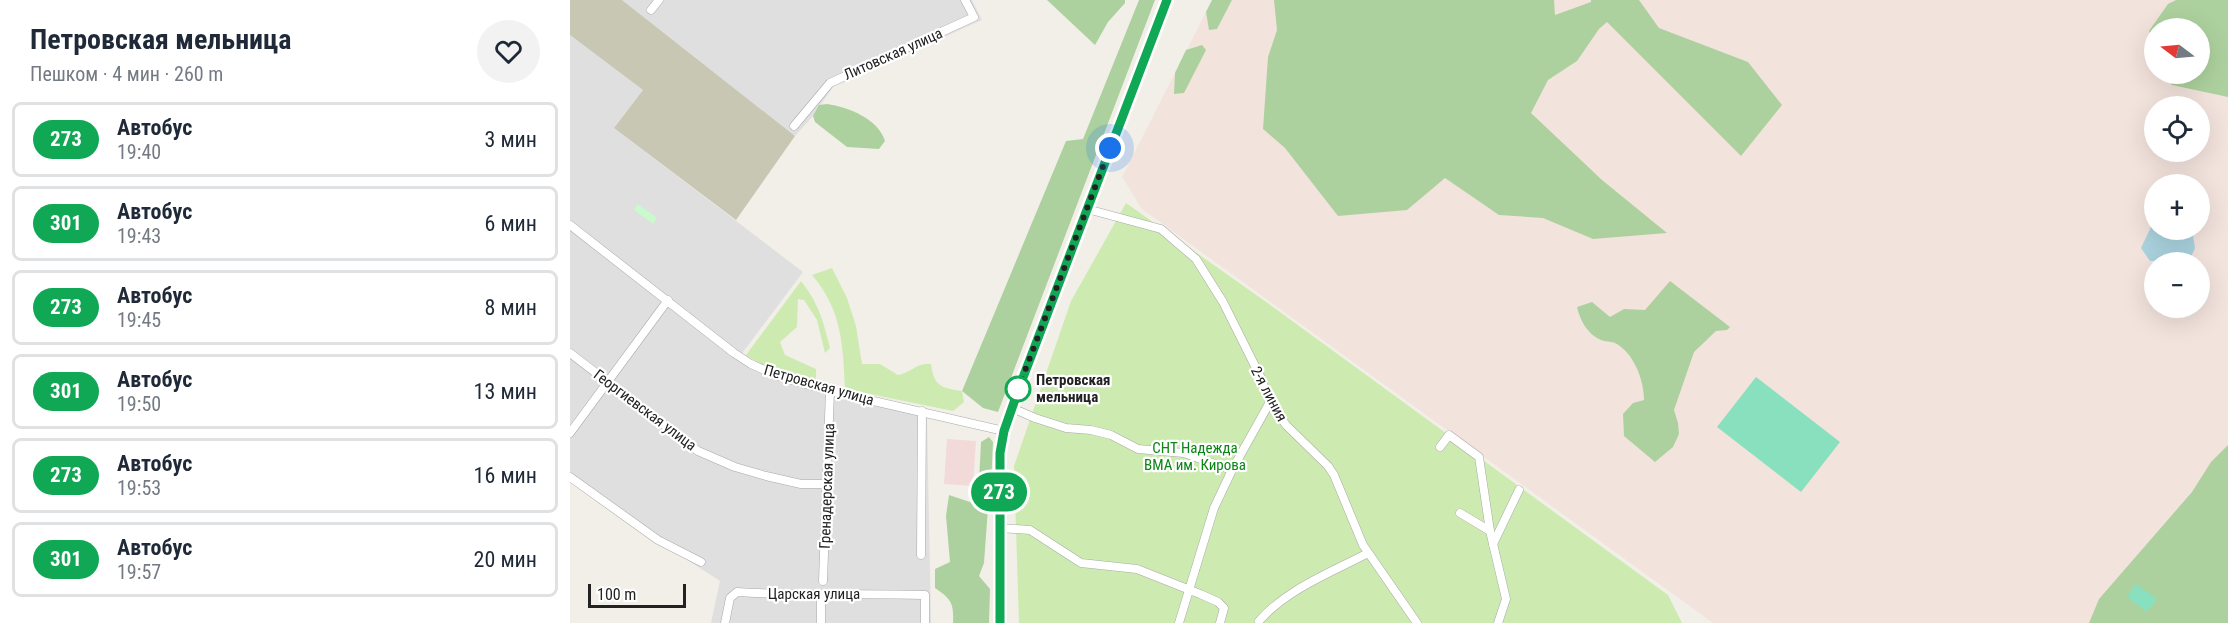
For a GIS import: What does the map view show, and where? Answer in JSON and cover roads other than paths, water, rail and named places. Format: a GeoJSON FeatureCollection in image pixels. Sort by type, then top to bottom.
{"type":"FeatureCollection","features":[{"type":"Feature","properties":{"kind":"main road"},"geometry":{"type":"LineString","coordinates":[[1000,623],[999,477],[1004,431],[1167,0]]}},
{"type":"Feature","properties":{"kind":"street"},"geometry":{"type":"LineString","coordinates":[[651,10],[659,0]]}},
{"type":"Feature","properties":{"kind":"street","name":"Литовская улица"},"geometry":{"type":"LineString","coordinates":[[794,126],[830,83],[974,17],[965,0]]}},
{"type":"Feature","properties":{"kind":"street","name":"2-я линия"},"geometry":{"type":"LineString","coordinates":[[1088,209],[1161,230],[1196,259],[1222,302],[1260,376],[1270,402],[1286,425],[1328,466],[1334,475],[1363,545],[1417,623]]}},
{"type":"Feature","properties":{"kind":"street","name":"Петровская улица"},"geometry":{"type":"LineString","coordinates":[[570,225],[750,364],[778,376],[830,391],[1004,431]]}},
{"type":"Feature","properties":{"kind":"street"},"geometry":{"type":"LineString","coordinates":[[570,433],[668,300]]}},
{"type":"Feature","properties":{"kind":"street","name":"Георгиевская улица"},"geometry":{"type":"LineString","coordinates":[[570,353],[698,451],[735,467],[766,476],[801,484],[828,484]]}},
{"type":"Feature","properties":{"kind":"street","name":"Гренадерская улица"},"geometry":{"type":"LineString","coordinates":[[824,581],[830,391]]}},
{"type":"Feature","properties":{"kind":"street"},"geometry":{"type":"LineString","coordinates":[[1179,623],[1214,508],[1232,470],[1270,402]]}},
{"type":"Feature","properties":{"kind":"street"},"geometry":{"type":"LineString","coordinates":[[1012,408],[1066,428],[1091,430],[1111,435],[1137,449],[1184,453],[1232,470]]}},
{"type":"Feature","properties":{"kind":"street"},"geometry":{"type":"LineString","coordinates":[[921,555],[922,411]]}},
{"type":"Feature","properties":{"kind":"street"},"geometry":{"type":"LineString","coordinates":[[1440,447],[1449,435],[1479,457],[1490,531],[1506,599],[1498,623]]}},
{"type":"Feature","properties":{"kind":"street"},"geometry":{"type":"LineString","coordinates":[[570,477],[658,540],[701,562]]}},
{"type":"Feature","properties":{"kind":"street"},"geometry":{"type":"LineString","coordinates":[[1493,544],[1519,490]]}},
{"type":"Feature","properties":{"kind":"street"},"geometry":{"type":"LineString","coordinates":[[1460,513],[1490,531]]}},
{"type":"Feature","properties":{"kind":"street"},"geometry":{"type":"LineString","coordinates":[[999,528],[1018,528],[1035,532],[1081,563],[1137,569],[1218,602],[1224,609],[1220,623]]}},
{"type":"Feature","properties":{"kind":"street"},"geometry":{"type":"LineString","coordinates":[[1258,621],[1271,607],[1294,591],[1368,553]]}},
{"type":"Feature","properties":{"kind":"street","name":"Царская улица"},"geometry":{"type":"LineString","coordinates":[[724,623],[730,598],[737,592],[820,596],[863,593],[925,596],[925,623]]}},
{"type":"Feature","properties":{"kind":"street"},"geometry":{"type":"LineString","coordinates":[[820,596],[821,623]]}},
{"type":"Feature","properties":{"kind":"water"},"geometry":{"type":"Polygon","coordinates":[[[2145,240],[2194,240],[2195,248],[2193,252],[2144,252],[2141,248],[2145,240]]]}},
{"type":"Feature","properties":{"kind":"place","name":"Петровская мельница"},"geometry":{"type":"Point","coordinates":[1018,389]}},
{"type":"Feature","properties":{"kind":"park label","name":"СНТ Надежда ВМА им. Кирова"},"geometry":{"type":"Point","coordinates":[1195,456]}}]}
